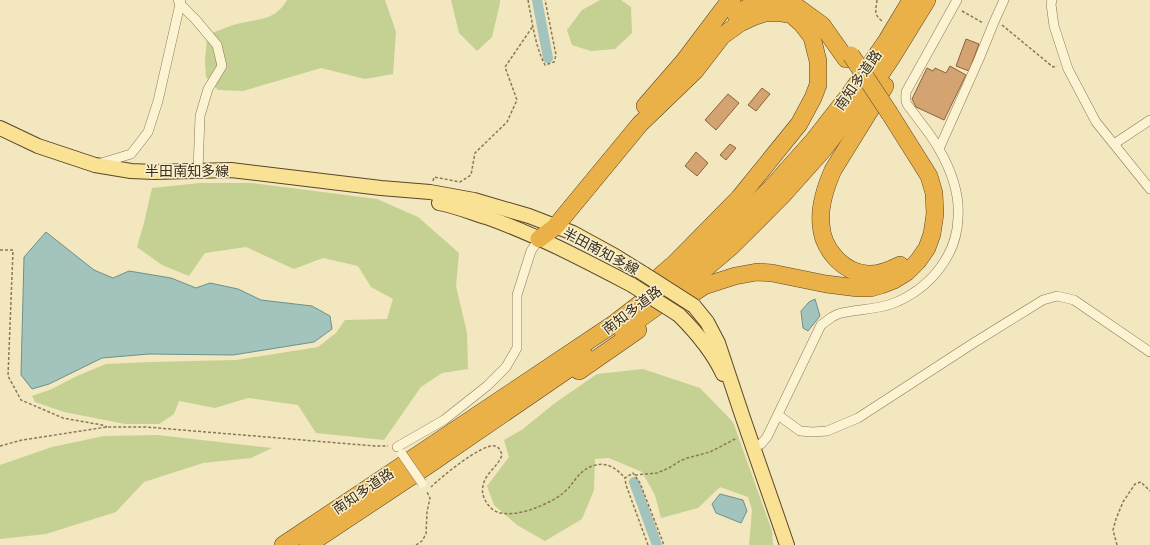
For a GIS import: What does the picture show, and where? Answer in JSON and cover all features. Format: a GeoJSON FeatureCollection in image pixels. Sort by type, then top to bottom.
{"type":"FeatureCollection","features":[{"type":"Feature","properties":{"kind":"highway"},"geometry":{"type":"LineString","coordinates":[[716,31],[721,0]]}},
{"type":"Feature","properties":{"kind":"highway"},"geometry":{"type":"LineString","coordinates":[[539,239],[640,124],[695,71],[716,31],[727,4],[732,0]]}},
{"type":"Feature","properties":{"kind":"highway"},"geometry":{"type":"LineString","coordinates":[[716,31],[743,9],[756,3],[780,0],[793,4],[822,25],[848,57]]}},
{"type":"Feature","properties":{"kind":"highway"},"geometry":{"type":"LineString","coordinates":[[527,398],[541,398],[659,315],[704,286],[735,276],[757,272],[772,273],[826,284],[871,288],[894,280],[907,272],[918,261],[927,248],[932,234],[936,214],[934,193],[929,176],[887,116],[824,18],[813,5],[806,0]]}},
{"type":"Feature","properties":{"kind":"highway","name":"南知多道路"},"geometry":{"type":"LineString","coordinates":[[283,545],[615,323],[685,269],[771,188],[813,141],[849,95],[887,40],[911,0]]}},
{"type":"Feature","properties":{"kind":"highway","name":"南知多道路"},"geometry":{"type":"LineString","coordinates":[[308,545],[430,464],[642,318],[685,286],[732,246],[776,203],[823,150],[878,78],[927,0]]}},
{"type":"Feature","properties":{"kind":"highway"},"geometry":{"type":"LineString","coordinates":[[887,116],[918,171],[926,196],[926,216],[921,239],[904,262],[894,268],[880,273],[867,274],[853,271],[842,264],[832,254],[823,238],[821,223],[824,195],[827,184],[834,170],[901,60],[932,3],[932,0]]}},
{"type":"Feature","properties":{"kind":"highway"},"geometry":{"type":"LineString","coordinates":[[615,323],[619,310],[675,263],[739,198],[799,124],[818,85],[818,61],[812,38],[802,24],[792,15],[781,13],[764,13],[716,31]]}},
{"type":"Feature","properties":{"kind":"main road","name":"半田南知多線"},"geometry":{"type":"LineString","coordinates":[[0,128],[38,146],[95,165],[131,171],[154,172],[231,170],[381,188],[430,192],[474,200],[529,216],[573,233],[594,244],[694,306],[706,322],[718,343],[787,545]]}},
{"type":"Feature","properties":{"kind":"main road","name":"半田南知多線"},"geometry":{"type":"LineString","coordinates":[[381,188],[404,197],[452,205],[511,226],[562,249],[632,285],[679,315],[693,329],[721,370],[743,418]]}},
{"type":"Feature","properties":{"kind":"street"},"geometry":{"type":"LineString","coordinates":[[939,149],[1004,0]]}},
{"type":"Feature","properties":{"kind":"street"},"geometry":{"type":"LineString","coordinates":[[1052,0],[1051,4],[1054,26],[1067,66],[1096,122],[1150,190]]}},
{"type":"Feature","properties":{"kind":"street"},"geometry":{"type":"LineString","coordinates":[[95,165],[131,154],[148,132],[158,101],[180,1]]}},
{"type":"Feature","properties":{"kind":"street"},"geometry":{"type":"LineString","coordinates":[[180,1],[217,45],[222,66],[208,89],[200,116],[198,171]]}},
{"type":"Feature","properties":{"kind":"street"},"geometry":{"type":"LineString","coordinates":[[754,448],[761,444],[767,437],[821,326],[838,314],[889,305],[920,289],[944,263],[955,239],[958,208],[954,180],[939,149],[907,104],[905,98],[906,92],[955,3]]}},
{"type":"Feature","properties":{"kind":"street"},"geometry":{"type":"LineString","coordinates":[[1114,144],[1150,120]]}},
{"type":"Feature","properties":{"kind":"street"},"geometry":{"type":"LineString","coordinates":[[422,483],[400,450],[444,420],[487,386],[506,367],[517,348],[517,295],[531,251],[539,239]]}},
{"type":"Feature","properties":{"kind":"street"},"geometry":{"type":"LineString","coordinates":[[778,415],[800,431],[813,432],[827,431],[858,418],[1043,300],[1057,296],[1074,300],[1150,352]]}},
{"type":"Feature","properties":{"kind":"path"},"geometry":{"type":"LineString","coordinates":[[528,0],[533,26],[545,64],[554,62],[556,55],[545,0]]}},
{"type":"Feature","properties":{"kind":"path"},"geometry":{"type":"LineString","coordinates":[[877,0],[875,14],[883,23]]}},
{"type":"Feature","properties":{"kind":"path"},"geometry":{"type":"LineString","coordinates":[[955,3],[987,25],[1001,24],[1052,66],[1067,66]]}},
{"type":"Feature","properties":{"kind":"path"},"geometry":{"type":"LineString","coordinates":[[430,192],[434,177],[460,182],[471,175],[475,153],[507,122],[517,100],[505,67],[533,26]]}},
{"type":"Feature","properties":{"kind":"path"},"geometry":{"type":"LineString","coordinates":[[0,250],[13,250],[8,376],[21,400],[63,418],[107,427]]}},
{"type":"Feature","properties":{"kind":"path"},"geometry":{"type":"LineString","coordinates":[[0,446],[22,440],[107,427],[146,427],[375,446],[400,450]]}},
{"type":"Feature","properties":{"kind":"path"},"geometry":{"type":"LineString","coordinates":[[625,478],[633,473],[635,475],[657,473],[680,461],[710,452],[740,436],[748,434]]}},
{"type":"Feature","properties":{"kind":"path"},"geometry":{"type":"LineString","coordinates":[[431,487],[457,465],[482,449],[495,446],[499,448],[502,455],[498,464],[485,478],[482,492],[488,505],[498,512],[523,512],[536,508],[567,490],[580,473],[587,468],[597,465],[612,466],[625,478],[626,485],[648,545]]}},
{"type":"Feature","properties":{"kind":"path"},"geometry":{"type":"LineString","coordinates":[[635,475],[640,483],[664,545]]}},
{"type":"Feature","properties":{"kind":"path"},"geometry":{"type":"LineString","coordinates":[[1117,545],[1113,530],[1123,502],[1135,484],[1141,482],[1150,491]]}},
{"type":"Feature","properties":{"kind":"path"},"geometry":{"type":"LineString","coordinates":[[416,545],[422,541],[426,534],[427,512],[430,498],[422,483]]}},
{"type":"Feature","properties":{"kind":"green space"},"geometry":{"type":"Polygon","coordinates":[[[287,0],[385,0],[396,32],[393,74],[365,79],[321,68],[243,91],[218,90],[206,77],[205,62],[207,35],[233,25],[270,16],[276,13],[287,0]]]}},
{"type":"Feature","properties":{"kind":"green space"},"geometry":{"type":"Polygon","coordinates":[[[451,0],[500,0],[492,37],[477,51],[459,33],[451,0]]]}},
{"type":"Feature","properties":{"kind":"green space"},"geometry":{"type":"Polygon","coordinates":[[[600,0],[621,0],[631,7],[632,33],[615,49],[591,51],[572,45],[567,30],[582,10],[600,0]]]}},
{"type":"Feature","properties":{"kind":"green space"},"geometry":{"type":"Polygon","coordinates":[[[200,183],[252,183],[377,199],[418,217],[459,253],[456,286],[467,333],[468,369],[442,373],[421,387],[384,440],[316,433],[298,405],[248,398],[215,408],[179,401],[174,414],[159,424],[125,424],[64,412],[35,402],[32,396],[52,389],[77,376],[106,364],[236,360],[318,347],[336,333],[345,320],[387,319],[393,299],[371,287],[358,266],[323,258],[294,269],[246,247],[205,253],[189,276],[162,265],[137,247],[152,188],[200,183]]]}},
{"type":"Feature","properties":{"kind":"green space"},"geometry":{"type":"Polygon","coordinates":[[[643,369],[700,388],[733,422],[772,531],[773,545],[749,545],[752,510],[748,497],[720,487],[698,508],[661,518],[655,495],[642,472],[609,458],[595,459],[594,490],[582,519],[545,541],[517,525],[494,505],[487,486],[509,457],[504,440],[523,429],[555,403],[597,374],[643,369]]]}},
{"type":"Feature","properties":{"kind":"green space"},"geometry":{"type":"Polygon","coordinates":[[[158,435],[272,448],[251,458],[203,463],[144,482],[116,512],[46,534],[0,539],[0,465],[52,447],[104,436],[158,435]]]}},
{"type":"Feature","properties":{"kind":"water"},"geometry":{"type":"Polygon","coordinates":[[[46,232],[94,270],[113,278],[129,271],[171,278],[196,288],[210,283],[238,289],[261,300],[312,306],[330,316],[332,329],[314,342],[233,355],[149,354],[102,358],[49,384],[32,389],[21,375],[24,257],[46,232]]]}},
{"type":"Feature","properties":{"kind":"water"},"geometry":{"type":"Polygon","coordinates":[[[815,299],[820,316],[808,331],[803,328],[801,311],[809,302],[815,299]]]}},
{"type":"Feature","properties":{"kind":"water"},"geometry":{"type":"Polygon","coordinates":[[[720,494],[743,500],[747,511],[741,523],[716,513],[712,504],[720,494]]]}},
{"type":"Feature","properties":{"kind":"building"},"geometry":{"type":"Polygon","coordinates":[[[966,39],[979,44],[969,71],[956,66],[966,39]]]}},
{"type":"Feature","properties":{"kind":"building"},"geometry":{"type":"Polygon","coordinates":[[[950,66],[966,75],[944,120],[916,107],[912,99],[927,68],[933,71],[935,68],[946,73],[950,66]]]}},
{"type":"Feature","properties":{"kind":"building"},"geometry":{"type":"Polygon","coordinates":[[[762,88],[770,94],[756,111],[748,105],[762,88]]]}},
{"type":"Feature","properties":{"kind":"building"},"geometry":{"type":"Polygon","coordinates":[[[728,94],[739,103],[716,130],[705,120],[728,94]]]}},
{"type":"Feature","properties":{"kind":"building"},"geometry":{"type":"Polygon","coordinates":[[[730,144],[736,148],[726,160],[720,155],[730,144]]]}},
{"type":"Feature","properties":{"kind":"building"},"geometry":{"type":"Polygon","coordinates":[[[696,152],[708,163],[697,176],[685,166],[696,152]]]}},
{"type":"Feature","properties":{"kind":"waterway"},"geometry":{"type":"LineString","coordinates":[[537,0],[548,58]]}},
{"type":"Feature","properties":{"kind":"waterway"},"geometry":{"type":"LineString","coordinates":[[634,482],[657,545]]}}]}
